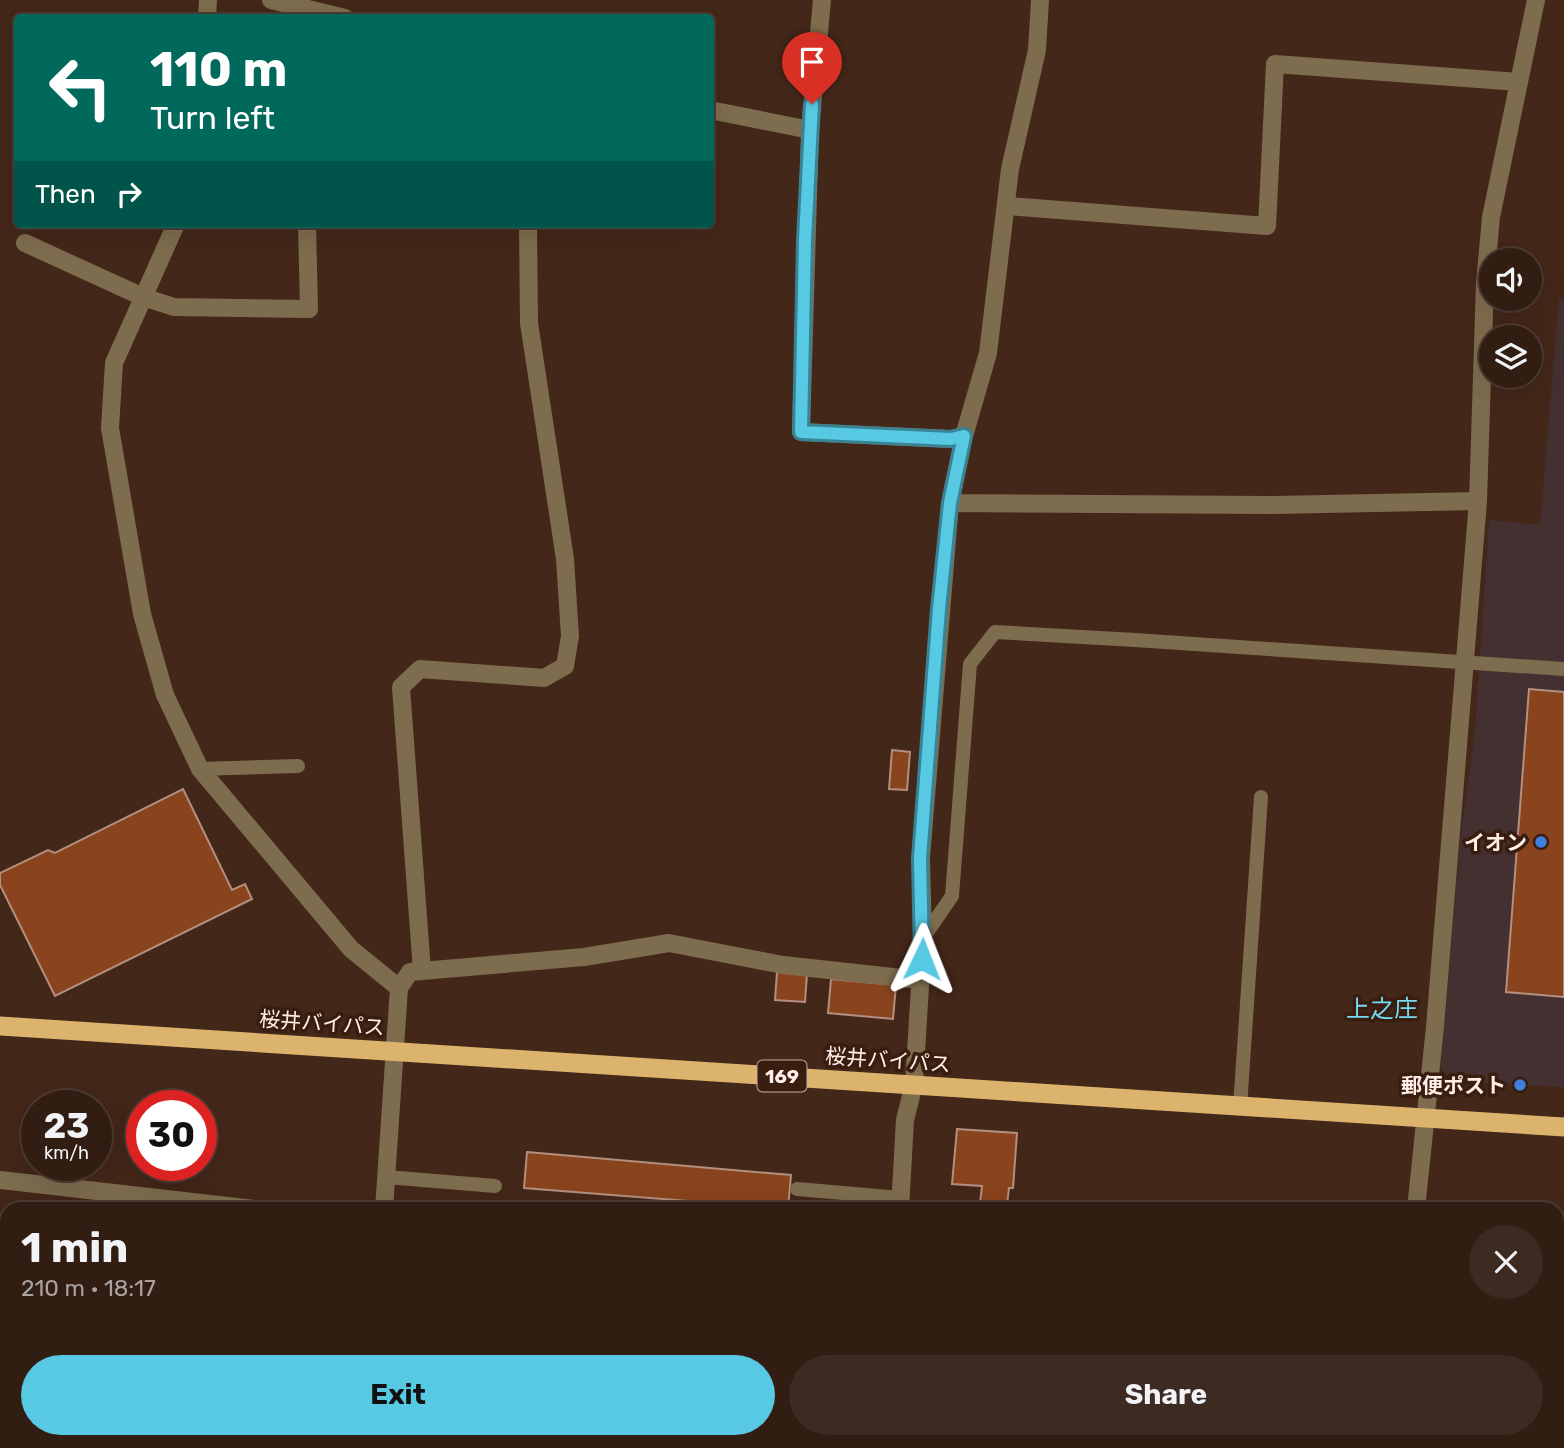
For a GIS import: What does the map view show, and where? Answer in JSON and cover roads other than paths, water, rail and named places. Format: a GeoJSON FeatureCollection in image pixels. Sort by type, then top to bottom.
{"type":"FeatureCollection","features":[{"type":"Feature","properties":{"kind":"highway","name":"桜井バイパス"},"geometry":{"type":"LineString","coordinates":[[0,1026],[1564,1127]]}},
{"type":"Feature","properties":{"kind":"street"},"geometry":{"type":"LineString","coordinates":[[271,0],[329,14]]}},
{"type":"Feature","properties":{"kind":"street"},"geometry":{"type":"LineString","coordinates":[[822,0],[810,130],[801,432],[951,439],[964,436]]}},
{"type":"Feature","properties":{"kind":"street"},"geometry":{"type":"LineString","coordinates":[[900,1202],[905,1120],[914,1084],[923,938],[920,858],[950,503],[964,436],[988,353],[1008,206],[1010,169],[1037,51],[1040,0]]}},
{"type":"Feature","properties":{"kind":"street"},"geometry":{"type":"LineString","coordinates":[[1417,1202],[1478,501],[1485,284],[1491,217],[1536,0]]}},
{"type":"Feature","properties":{"kind":"street"},"geometry":{"type":"LineString","coordinates":[[1008,206],[1267,226],[1275,64],[1519,82]]}},
{"type":"Feature","properties":{"kind":"street"},"geometry":{"type":"LineString","coordinates":[[714,111],[810,130]]}},
{"type":"Feature","properties":{"kind":"street"},"geometry":{"type":"LineString","coordinates":[[174,228],[114,363],[110,428],[142,614],[165,695],[200,769],[351,949],[399,988]]}},
{"type":"Feature","properties":{"kind":"street"},"geometry":{"type":"LineString","coordinates":[[25,243],[143,297],[174,307],[309,309],[307,228]]}},
{"type":"Feature","properties":{"kind":"street"},"geometry":{"type":"LineString","coordinates":[[422,971],[401,687],[420,669],[544,678],[565,666],[570,636],[565,559],[529,323],[528,228]]}},
{"type":"Feature","properties":{"kind":"street"},"geometry":{"type":"LineString","coordinates":[[950,503],[1274,505],[1478,501]]}},
{"type":"Feature","properties":{"kind":"street"},"geometry":{"type":"LineString","coordinates":[[384,1202],[399,988],[410,972],[584,957],[669,943],[783,965],[920,980]]}},
{"type":"Feature","properties":{"kind":"street"},"geometry":{"type":"LineString","coordinates":[[0,1180],[193,1202]]}},
{"type":"Feature","properties":{"kind":"lane"},"geometry":{"type":"LineString","coordinates":[[923,938],[953,896],[970,664],[995,632],[1564,668]]}},
{"type":"Feature","properties":{"kind":"lane"},"geometry":{"type":"LineString","coordinates":[[200,769],[298,766]]}},
{"type":"Feature","properties":{"kind":"lane"},"geometry":{"type":"LineString","coordinates":[[1240,1107],[1261,797]]}},
{"type":"Feature","properties":{"kind":"lane"},"geometry":{"type":"LineString","coordinates":[[386,1177],[495,1186]]}},
{"type":"Feature","properties":{"kind":"lane"},"geometry":{"type":"LineString","coordinates":[[797,1189],[886,1202]]}},
{"type":"Feature","properties":{"kind":"place","name":"イオン"},"geometry":{"type":"Point","coordinates":[1541,842]}},
{"type":"Feature","properties":{"kind":"place","name":"郵便ポスト"},"geometry":{"type":"Point","coordinates":[1520,1085]}},
{"type":"Feature","properties":{"kind":"district","name":"上之庄"},"geometry":{"type":"Point","coordinates":[1382,1009]}}]}
